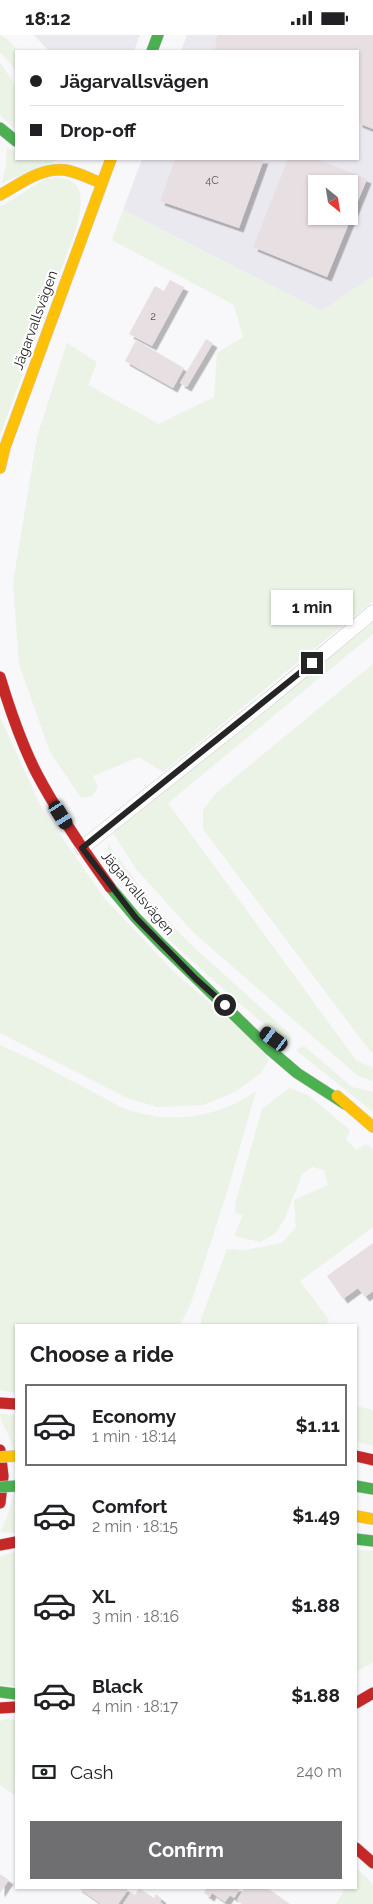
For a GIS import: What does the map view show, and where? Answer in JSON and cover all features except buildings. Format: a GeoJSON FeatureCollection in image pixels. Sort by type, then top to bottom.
{"type":"FeatureCollection","features":[{"type":"Feature","properties":{"kind":"main road"},"geometry":{"type":"LineString","coordinates":[[152,50],[158,35]]}},
{"type":"Feature","properties":{"kind":"main road"},"geometry":{"type":"LineString","coordinates":[[0,128],[15,140]]}},
{"type":"Feature","properties":{"kind":"main road","name":"Jägarvallsvägen"},"geometry":{"type":"LineString","coordinates":[[0,468],[9,438],[111,160]]}},
{"type":"Feature","properties":{"kind":"main road"},"geometry":{"type":"LineString","coordinates":[[0,195],[40,174],[57,169],[102,183]]}},
{"type":"Feature","properties":{"kind":"main road","name":"Jägarvallsvägen"},"geometry":{"type":"LineString","coordinates":[[0,677],[13,720],[24,747],[51,799],[82,848],[136,918],[196,979],[282,1061],[345,1104],[373,1127]]}},
{"type":"Feature","properties":{"kind":"main road","name":"Jägarvallsvägen"},"geometry":{"type":"LineString","coordinates":[[225,1005],[290,1051]]}},
{"type":"Feature","properties":{"kind":"main road","name":"Jägarvallsvägen"},"geometry":{"type":"LineString","coordinates":[[303,1062],[345,1104]]}},
{"type":"Feature","properties":{"kind":"main road"},"geometry":{"type":"LineString","coordinates":[[0,1403],[15,1404]]}},
{"type":"Feature","properties":{"kind":"main road"},"geometry":{"type":"LineString","coordinates":[[0,1450],[4,1484],[0,1503]]}},
{"type":"Feature","properties":{"kind":"main road"},"geometry":{"type":"LineString","coordinates":[[0,1457],[15,1456]]}},
{"type":"Feature","properties":{"kind":"main road"},"geometry":{"type":"LineString","coordinates":[[357,1456],[373,1460]]}},
{"type":"Feature","properties":{"kind":"main road"},"geometry":{"type":"LineString","coordinates":[[357,1486],[373,1489]]}},
{"type":"Feature","properties":{"kind":"main road"},"geometry":{"type":"LineString","coordinates":[[0,1487],[15,1487]]}},
{"type":"Feature","properties":{"kind":"main road"},"geometry":{"type":"LineString","coordinates":[[357,1516],[373,1519]]}},
{"type":"Feature","properties":{"kind":"main road"},"geometry":{"type":"LineString","coordinates":[[357,1539],[373,1541]]}},
{"type":"Feature","properties":{"kind":"main road"},"geometry":{"type":"LineString","coordinates":[[0,1545],[15,1542]]}},
{"type":"Feature","properties":{"kind":"main road"},"geometry":{"type":"LineString","coordinates":[[0,1692],[15,1694]]}},
{"type":"Feature","properties":{"kind":"main road"},"geometry":{"type":"LineString","coordinates":[[357,1702],[373,1693]]}},
{"type":"Feature","properties":{"kind":"main road"},"geometry":{"type":"LineString","coordinates":[[0,1708],[15,1707]]}},
{"type":"Feature","properties":{"kind":"main road"},"geometry":{"type":"LineString","coordinates":[[357,1850],[373,1863]]}},
{"type":"Feature","properties":{"kind":"street"},"geometry":{"type":"LineString","coordinates":[[82,848],[270,698],[373,612]]}},
{"type":"Feature","properties":{"kind":"shaded area"},"geometry":{"type":"Polygon","coordinates":[[[0,35],[7,39],[17,50],[15,50],[15,69],[0,52],[0,35]]]}},
{"type":"Feature","properties":{"kind":"shaded area"},"geometry":{"type":"Polygon","coordinates":[[[34,35],[140,35],[134,50],[48,50],[34,35]]]}},
{"type":"Feature","properties":{"kind":"shaded area"},"geometry":{"type":"Polygon","coordinates":[[[187,35],[373,35],[373,276],[322,311],[123,210],[142,160],[359,160],[359,50],[181,50],[187,35]]]}},
{"type":"Feature","properties":{"kind":"shaded area"},"geometry":{"type":"Polygon","coordinates":[[[0,63],[15,85],[15,129],[0,115],[0,63]]]}},
{"type":"Feature","properties":{"kind":"shaded area"},"geometry":{"type":"Polygon","coordinates":[[[7,148],[15,151],[15,160],[58,160],[2,183],[6,166],[7,148]]]}},
{"type":"Feature","properties":{"kind":"shaded area"},"geometry":{"type":"Polygon","coordinates":[[[55,177],[71,181],[79,190],[81,203],[79,217],[0,435],[0,207],[45,179],[55,177]]]}},
{"type":"Feature","properties":{"kind":"shaded area"},"geometry":{"type":"Polygon","coordinates":[[[123,210],[322,311],[373,276],[373,601],[163,772],[139,757],[93,776],[98,787],[92,796],[81,798],[50,752],[19,664],[13,583],[37,437],[67,343],[97,362],[88,385],[159,424],[214,397],[217,353],[243,337],[234,305],[112,240],[123,210]]]}},
{"type":"Feature","properties":{"kind":"shaded area"},"geometry":{"type":"Polygon","coordinates":[[[373,623],[373,634],[168,803],[356,1060],[373,1068],[373,1081],[358,1076],[194,933],[136,869],[113,833],[373,623]]]}},
{"type":"Feature","properties":{"kind":"shaded area"},"geometry":{"type":"Polygon","coordinates":[[[373,664],[373,1052],[370,1051],[203,829],[203,810],[216,793],[373,664]]]}},
{"type":"Feature","properties":{"kind":"shaded area"},"geometry":{"type":"Polygon","coordinates":[[[0,717],[42,809],[105,899],[174,972],[265,1051],[268,1061],[261,1073],[235,1092],[203,1105],[157,1107],[127,1098],[0,1033],[0,717]]]}},
{"type":"Feature","properties":{"kind":"shaded area"},"geometry":{"type":"Polygon","coordinates":[[[108,844],[152,903],[188,942],[290,1034],[292,1039],[289,1042],[285,1042],[166,937],[128,893],[107,862],[108,844]]]}},
{"type":"Feature","properties":{"kind":"shaded area"},"geometry":{"type":"Polygon","coordinates":[[[0,1045],[118,1106],[143,1114],[176,1117],[210,1113],[241,1100],[256,1091],[228,1189],[191,1303],[180,1324],[15,1324],[15,1393],[0,1390],[0,1045]]]}},
{"type":"Feature","properties":{"kind":"shaded area"},"geometry":{"type":"Polygon","coordinates":[[[304,1046],[352,1087],[373,1092],[373,1112],[296,1050],[304,1046]]]}},
{"type":"Feature","properties":{"kind":"shaded area"},"geometry":{"type":"Polygon","coordinates":[[[289,1088],[308,1095],[350,1130],[346,1139],[356,1150],[366,1144],[373,1149],[373,1227],[300,1281],[329,1320],[326,1324],[201,1324],[201,1319],[227,1249],[245,1250],[282,1243],[296,1227],[294,1200],[328,1185],[324,1170],[312,1167],[302,1174],[285,1218],[275,1234],[260,1242],[234,1236],[243,1215],[235,1213],[236,1201],[262,1109],[289,1088]]]}},
{"type":"Feature","properties":{"kind":"shaded area"},"geometry":{"type":"Polygon","coordinates":[[[357,1406],[373,1410],[373,1446],[357,1441],[357,1406]]]}},
{"type":"Feature","properties":{"kind":"shaded area"},"geometry":{"type":"Polygon","coordinates":[[[0,1414],[15,1415],[15,1462],[10,1439],[0,1414]]]}},
{"type":"Feature","properties":{"kind":"shaded area"},"geometry":{"type":"Polygon","coordinates":[[[15,1474],[15,1533],[0,1532],[9,1510],[15,1474]]]}},
{"type":"Feature","properties":{"kind":"shaded area"},"geometry":{"type":"Polygon","coordinates":[[[357,1550],[373,1551],[373,1662],[357,1671],[357,1550]]]}},
{"type":"Feature","properties":{"kind":"shaded area"},"geometry":{"type":"Polygon","coordinates":[[[15,1551],[15,1686],[0,1685],[0,1557],[15,1551]]]}},
{"type":"Feature","properties":{"kind":"shaded area"},"geometry":{"type":"Polygon","coordinates":[[[15,1720],[15,1795],[0,1785],[0,1721],[15,1720]]]}},
{"type":"Feature","properties":{"kind":"shaded area"},"geometry":{"type":"Polygon","coordinates":[[[357,1869],[373,1884],[373,1904],[336,1904],[344,1891],[343,1889],[357,1889],[357,1869]]]}},
{"type":"Feature","properties":{"kind":"traffic: fast"},"geometry":{"type":"LineString","coordinates":[[152,50],[158,35]]}},
{"type":"Feature","properties":{"kind":"traffic: fast"},"geometry":{"type":"LineString","coordinates":[[0,128],[15,140]]}},
{"type":"Feature","properties":{"kind":"traffic: fast"},"geometry":{"type":"LineString","coordinates":[[110,887],[161,944],[269,1049],[297,1073],[345,1104]]}},
{"type":"Feature","properties":{"kind":"traffic: fast"},"geometry":{"type":"LineString","coordinates":[[0,1487],[15,1486]]}},
{"type":"Feature","properties":{"kind":"traffic: fast"},"geometry":{"type":"LineString","coordinates":[[357,1486],[373,1489]]}},
{"type":"Feature","properties":{"kind":"traffic: fast"},"geometry":{"type":"LineString","coordinates":[[357,1539],[373,1541]]}},
{"type":"Feature","properties":{"kind":"traffic: fast"},"geometry":{"type":"LineString","coordinates":[[0,1692],[15,1694]]}},
{"type":"Feature","properties":{"kind":"traffic: slow"},"geometry":{"type":"LineString","coordinates":[[0,468],[5,447],[111,160]]}},
{"type":"Feature","properties":{"kind":"traffic: slow"},"geometry":{"type":"LineString","coordinates":[[0,195],[31,177],[56,170],[75,172],[102,183]]}},
{"type":"Feature","properties":{"kind":"traffic: slow"},"geometry":{"type":"LineString","coordinates":[[337,1096],[373,1127]]}},
{"type":"Feature","properties":{"kind":"traffic: slow"},"geometry":{"type":"LineString","coordinates":[[0,1457],[15,1456]]}},
{"type":"Feature","properties":{"kind":"traffic: slow"},"geometry":{"type":"LineString","coordinates":[[357,1516],[373,1519]]}},
{"type":"Feature","properties":{"kind":"traffic: jam"},"geometry":{"type":"LineString","coordinates":[[0,677],[16,726],[37,774],[62,818],[110,887]]}},
{"type":"Feature","properties":{"kind":"traffic: jam"},"geometry":{"type":"LineString","coordinates":[[0,1403],[15,1404]]}},
{"type":"Feature","properties":{"kind":"traffic: jam"},"geometry":{"type":"LineString","coordinates":[[0,1450],[3,1476],[0,1503]]}},
{"type":"Feature","properties":{"kind":"traffic: jam"},"geometry":{"type":"LineString","coordinates":[[357,1456],[373,1460]]}},
{"type":"Feature","properties":{"kind":"traffic: jam"},"geometry":{"type":"LineString","coordinates":[[0,1545],[15,1542]]}},
{"type":"Feature","properties":{"kind":"traffic: jam"},"geometry":{"type":"LineString","coordinates":[[357,1702],[373,1693]]}},
{"type":"Feature","properties":{"kind":"traffic: jam"},"geometry":{"type":"LineString","coordinates":[[0,1708],[15,1707]]}},
{"type":"Feature","properties":{"kind":"traffic: jam"},"geometry":{"type":"LineString","coordinates":[[357,1849],[373,1863]]}},
{"type":"Feature","properties":{"kind":"route"},"geometry":{"type":"LineString","coordinates":[[225,1005],[196,979],[136,918],[82,848],[312,663]]}}]}
